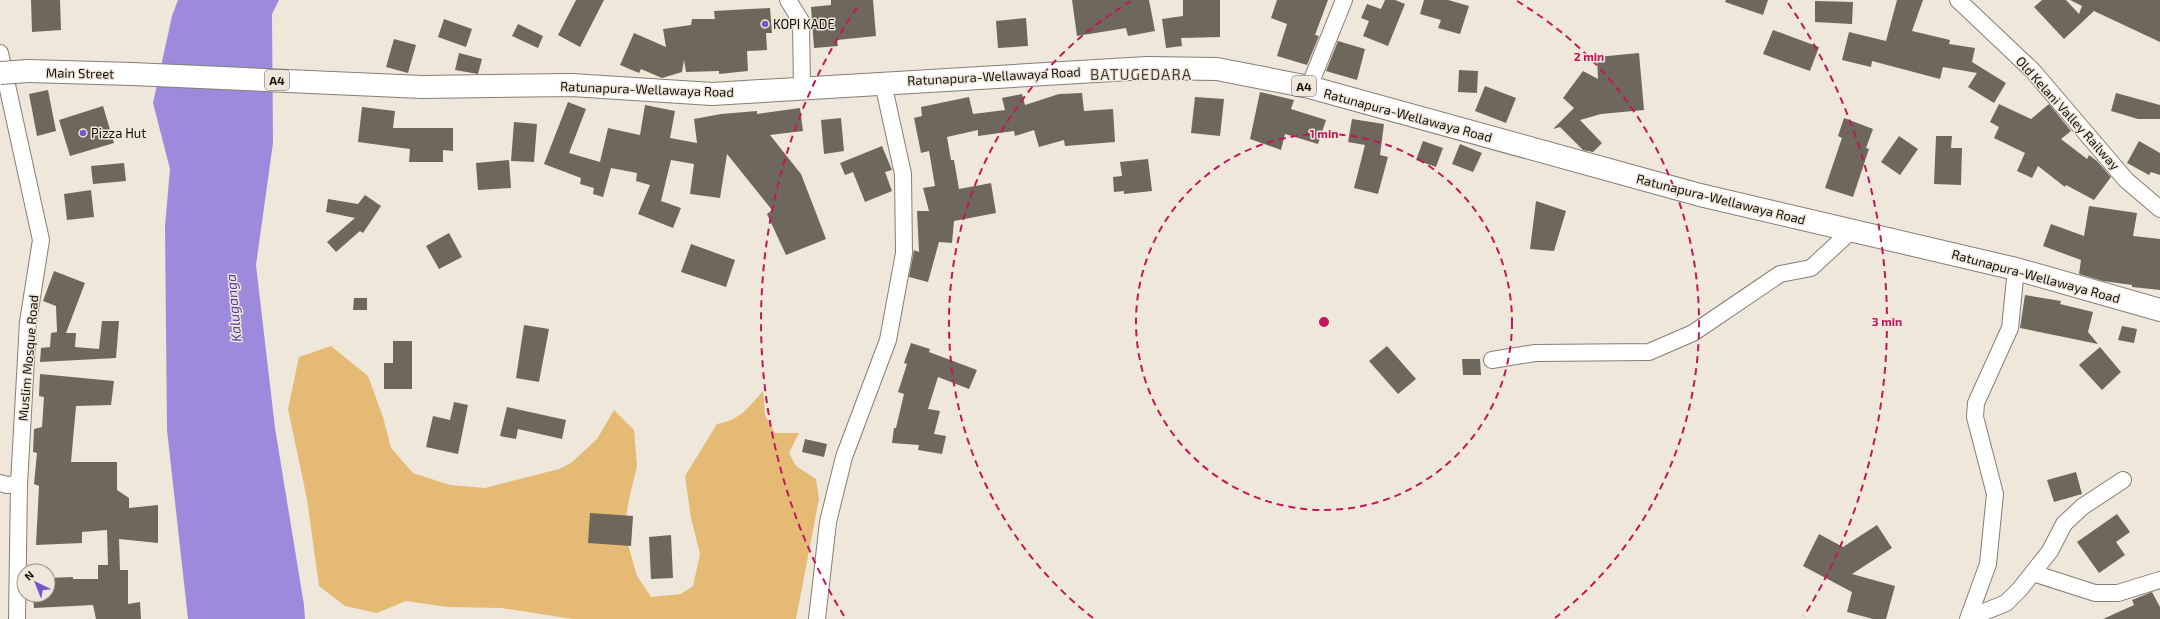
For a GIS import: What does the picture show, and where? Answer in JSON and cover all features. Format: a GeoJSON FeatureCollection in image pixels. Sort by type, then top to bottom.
{"type":"FeatureCollection","features":[{"type":"Feature","properties":{"kind":"highway","name":"Ratunapura-Wellawaya Road"},"geometry":{"type":"LineString","coordinates":[[422,87],[572,85],[712,94],[1147,68],[1217,69],[1309,87],[1700,195],[2016,268],[2160,310]]}},
{"type":"Feature","properties":{"kind":"highway","name":"Main Street"},"geometry":{"type":"LineString","coordinates":[[0,73],[28,71],[132,74],[422,87]]}},
{"type":"Feature","properties":{"kind":"street"},"geometry":{"type":"LineString","coordinates":[[788,0],[801,21],[802,89]]}},
{"type":"Feature","properties":{"kind":"street"},"geometry":{"type":"LineString","coordinates":[[1309,87],[1344,0]]}},
{"type":"Feature","properties":{"kind":"street","name":"Old Kelani Valley Railway"},"geometry":{"type":"LineString","coordinates":[[1958,0],[2034,71],[2126,180],[2160,209]]}},
{"type":"Feature","properties":{"kind":"street","name":"Muslim Mosque Road"},"geometry":{"type":"LineString","coordinates":[[0,53],[42,240],[28,322],[19,484],[17,619]]}},
{"type":"Feature","properties":{"kind":"street"},"geometry":{"type":"LineString","coordinates":[[817,619],[830,514],[844,457],[888,340],[904,253],[903,174],[883,83]]}},
{"type":"Feature","properties":{"kind":"street"},"geometry":{"type":"LineString","coordinates":[[1492,360],[1535,353],[1649,352],[1693,333],[1780,274],[1811,268],[1851,231]]}},
{"type":"Feature","properties":{"kind":"street"},"geometry":{"type":"LineString","coordinates":[[1968,619],[1988,564],[1995,494],[1975,417],[1976,403],[2010,328],[2016,268]]}},
{"type":"Feature","properties":{"kind":"street"},"geometry":{"type":"LineString","coordinates":[[1968,619],[2006,603],[2033,573],[2050,551],[2064,524],[2082,506],[2123,480]]}},
{"type":"Feature","properties":{"kind":"street"},"geometry":{"type":"LineString","coordinates":[[0,483],[7,485],[19,484]]}},
{"type":"Feature","properties":{"kind":"street"},"geometry":{"type":"LineString","coordinates":[[2033,573],[2095,593],[2118,593],[2160,580]]}},
{"type":"Feature","properties":{"kind":"shaded area"},"geometry":{"type":"Polygon","coordinates":[[[331,346],[368,376],[383,417],[391,448],[413,473],[450,485],[485,488],[559,469],[571,463],[597,439],[614,410],[634,430],[637,466],[629,499],[624,531],[637,576],[651,597],[681,594],[693,586],[700,554],[691,518],[685,476],[717,424],[732,420],[738,416],[748,408],[763,391],[765,415],[775,433],[799,433],[789,453],[796,466],[816,479],[819,499],[796,619],[573,619],[501,608],[447,607],[406,601],[377,613],[345,606],[319,586],[307,499],[288,409],[299,357],[331,346]]]}},
{"type":"Feature","properties":{"kind":"water","name":"Kaluganga"},"geometry":{"type":"Polygon","coordinates":[[[178,0],[279,0],[272,14],[273,143],[256,265],[275,428],[305,619],[188,619],[167,430],[165,226],[170,169],[153,103],[172,16],[178,0]]]}},
{"type":"Feature","properties":{"kind":"building"},"geometry":{"type":"Polygon","coordinates":[[[31,0],[60,0],[61,30],[32,32],[31,0]]]}},
{"type":"Feature","properties":{"kind":"building"},"geometry":{"type":"Polygon","coordinates":[[[576,0],[604,0],[580,47],[558,35],[576,0]]]}},
{"type":"Feature","properties":{"kind":"building"},"geometry":{"type":"Polygon","coordinates":[[[831,0],[873,0],[876,36],[837,40],[838,46],[814,48],[811,7],[831,5],[831,0]]]}},
{"type":"Feature","properties":{"kind":"building"},"geometry":{"type":"Polygon","coordinates":[[[1072,0],[1149,0],[1155,31],[1128,36],[1126,28],[1077,36],[1072,0]]]}},
{"type":"Feature","properties":{"kind":"building"},"geometry":{"type":"Polygon","coordinates":[[[1183,0],[1220,0],[1220,37],[1181,38],[1182,46],[1166,48],[1162,19],[1183,16],[1183,0]]]}},
{"type":"Feature","properties":{"kind":"building"},"geometry":{"type":"Polygon","coordinates":[[[1277,0],[1328,0],[1315,35],[1319,36],[1307,65],[1277,56],[1287,24],[1271,18],[1277,0]]]}},
{"type":"Feature","properties":{"kind":"building"},"geometry":{"type":"Polygon","coordinates":[[[1385,0],[1395,0],[1405,4],[1388,46],[1363,36],[1369,21],[1361,18],[1367,4],[1381,9],[1385,0]]]}},
{"type":"Feature","properties":{"kind":"building"},"geometry":{"type":"Polygon","coordinates":[[[1424,0],[1448,0],[1469,6],[1460,34],[1438,28],[1441,20],[1420,14],[1424,0]]]}},
{"type":"Feature","properties":{"kind":"building"},"geometry":{"type":"Polygon","coordinates":[[[1726,0],[1768,0],[1763,15],[1725,2],[1726,0]]]}},
{"type":"Feature","properties":{"kind":"building"},"geometry":{"type":"Polygon","coordinates":[[[1897,0],[1923,0],[1912,31],[1950,40],[1949,44],[1975,48],[1972,62],[2006,83],[1994,103],[1968,87],[1977,73],[1943,67],[1940,79],[1872,61],[1871,67],[1842,60],[1849,32],[1886,41],[1897,0]]]}},
{"type":"Feature","properties":{"kind":"building"},"geometry":{"type":"Polygon","coordinates":[[[2042,0],[2066,0],[2079,14],[2082,6],[2070,0],[2160,0],[2160,42],[2094,11],[2064,39],[2034,7],[2042,0]]]}},
{"type":"Feature","properties":{"kind":"building"},"geometry":{"type":"Polygon","coordinates":[[[1815,1],[1853,2],[1852,24],[1815,22],[1815,1]]]}},
{"type":"Feature","properties":{"kind":"building"},"geometry":{"type":"Polygon","coordinates":[[[770,8],[772,33],[766,33],[767,50],[747,51],[748,71],[719,74],[719,71],[686,72],[684,60],[682,72],[662,78],[641,69],[639,73],[620,65],[634,33],[666,47],[663,29],[691,25],[692,19],[715,19],[714,11],[770,8]]]}},
{"type":"Feature","properties":{"kind":"building"},"geometry":{"type":"Polygon","coordinates":[[[1026,18],[1028,46],[998,48],[996,21],[1026,18]]]}},
{"type":"Feature","properties":{"kind":"building"},"geometry":{"type":"Polygon","coordinates":[[[444,19],[472,29],[466,47],[438,37],[444,19]]]}},
{"type":"Feature","properties":{"kind":"building"},"geometry":{"type":"Polygon","coordinates":[[[518,24],[543,36],[538,48],[512,36],[518,24]]]}},
{"type":"Feature","properties":{"kind":"building"},"geometry":{"type":"Polygon","coordinates":[[[1773,30],[1819,47],[1810,71],[1763,54],[1773,30]]]}},
{"type":"Feature","properties":{"kind":"building"},"geometry":{"type":"Polygon","coordinates":[[[394,39],[416,45],[408,73],[386,67],[394,39]]]}},
{"type":"Feature","properties":{"kind":"building"},"geometry":{"type":"Polygon","coordinates":[[[1338,41],[1365,49],[1357,80],[1326,71],[1338,41]]]}},
{"type":"Feature","properties":{"kind":"building"},"geometry":{"type":"Polygon","coordinates":[[[459,53],[482,59],[478,74],[455,70],[459,53]]]}},
{"type":"Feature","properties":{"kind":"building"},"geometry":{"type":"Polygon","coordinates":[[[1639,53],[1644,110],[1601,114],[1580,120],[1602,143],[1593,152],[1583,150],[1560,127],[1553,129],[1574,108],[1563,98],[1583,71],[1598,79],[1597,57],[1639,53]]]}},
{"type":"Feature","properties":{"kind":"building"},"geometry":{"type":"Polygon","coordinates":[[[1459,70],[1478,71],[1477,93],[1458,92],[1459,70]]]}},
{"type":"Feature","properties":{"kind":"building"},"geometry":{"type":"Polygon","coordinates":[[[1485,86],[1516,98],[1506,123],[1475,111],[1485,86]]]}},
{"type":"Feature","properties":{"kind":"building"},"geometry":{"type":"Polygon","coordinates":[[[48,90],[56,131],[37,136],[29,94],[48,90]]]}},
{"type":"Feature","properties":{"kind":"building"},"geometry":{"type":"Polygon","coordinates":[[[1260,92],[1294,100],[1291,109],[1326,120],[1318,144],[1285,134],[1281,150],[1250,139],[1260,92]]]}},
{"type":"Feature","properties":{"kind":"building"},"geometry":{"type":"Polygon","coordinates":[[[1082,93],[1084,111],[1113,109],[1115,142],[1065,146],[1064,140],[1039,147],[1034,130],[1015,136],[1014,131],[978,136],[978,130],[947,137],[951,160],[954,160],[959,189],[991,183],[996,213],[954,221],[952,243],[939,242],[928,282],[909,277],[914,250],[919,252],[917,211],[929,211],[923,188],[935,186],[929,151],[921,153],[914,118],[922,116],[921,107],[969,97],[973,114],[1005,110],[1002,98],[1022,94],[1025,105],[1059,94],[1082,93]]]}},
{"type":"Feature","properties":{"kind":"building"},"geometry":{"type":"Polygon","coordinates":[[[2116,93],[2160,105],[2160,119],[2138,119],[2111,111],[2116,93]]]}},
{"type":"Feature","properties":{"kind":"building"},"geometry":{"type":"Polygon","coordinates":[[[1195,97],[1224,99],[1220,136],[1191,133],[1195,97]]]}},
{"type":"Feature","properties":{"kind":"building"},"geometry":{"type":"Polygon","coordinates":[[[568,102],[586,109],[569,153],[600,162],[608,128],[640,135],[645,105],[675,111],[670,138],[697,143],[694,119],[721,114],[757,111],[757,114],[800,108],[803,131],[770,135],[801,174],[826,239],[786,255],[767,214],[772,210],[727,154],[720,198],[690,194],[694,164],[671,160],[661,201],[681,208],[673,228],[638,214],[650,185],[636,181],[637,173],[611,168],[603,197],[593,194],[594,188],[580,184],[581,178],[544,164],[568,102]]]}},
{"type":"Feature","properties":{"kind":"building"},"geometry":{"type":"Polygon","coordinates":[[[1999,104],[2031,119],[2049,104],[2071,131],[2061,139],[2087,159],[2089,155],[2097,161],[2111,177],[2094,200],[2066,185],[2065,187],[2038,166],[2032,178],[2017,171],[2025,153],[1994,138],[1999,127],[1990,122],[1999,104]]]}},
{"type":"Feature","properties":{"kind":"building"},"geometry":{"type":"Polygon","coordinates":[[[103,106],[114,143],[70,156],[59,120],[103,106]]]}},
{"type":"Feature","properties":{"kind":"building"},"geometry":{"type":"Polygon","coordinates":[[[362,107],[395,111],[393,128],[453,128],[453,151],[443,150],[443,162],[409,162],[410,149],[358,142],[362,107]]]}},
{"type":"Feature","properties":{"kind":"building"},"geometry":{"type":"Polygon","coordinates":[[[841,118],[844,151],[824,154],[821,120],[841,118]]]}},
{"type":"Feature","properties":{"kind":"building"},"geometry":{"type":"Polygon","coordinates":[[[1844,118],[1873,129],[1866,148],[1869,149],[1853,197],[1825,188],[1842,138],[1838,136],[1844,118]]]}},
{"type":"Feature","properties":{"kind":"building"},"geometry":{"type":"Polygon","coordinates":[[[1352,119],[1384,124],[1380,155],[1388,157],[1378,194],[1354,188],[1365,145],[1348,142],[1352,119]]]}},
{"type":"Feature","properties":{"kind":"building"},"geometry":{"type":"Polygon","coordinates":[[[514,122],[537,124],[534,162],[511,161],[514,122]]]}},
{"type":"Feature","properties":{"kind":"building"},"geometry":{"type":"Polygon","coordinates":[[[1899,136],[1918,149],[1900,175],[1881,162],[1899,136]]]}},
{"type":"Feature","properties":{"kind":"building"},"geometry":{"type":"Polygon","coordinates":[[[1936,136],[1952,136],[1951,148],[1962,148],[1961,185],[1934,184],[1936,136]]]}},
{"type":"Feature","properties":{"kind":"building"},"geometry":{"type":"Polygon","coordinates":[[[1423,141],[1443,148],[1436,167],[1416,160],[1423,141]]]}},
{"type":"Feature","properties":{"kind":"building"},"geometry":{"type":"Polygon","coordinates":[[[2139,141],[2160,153],[2160,175],[2151,172],[2149,175],[2127,163],[2139,141]]]}},
{"type":"Feature","properties":{"kind":"building"},"geometry":{"type":"Polygon","coordinates":[[[1460,144],[1482,153],[1473,172],[1452,164],[1460,144]]]}},
{"type":"Feature","properties":{"kind":"building"},"geometry":{"type":"Polygon","coordinates":[[[882,146],[892,170],[885,172],[892,191],[865,202],[853,172],[845,175],[840,163],[882,146]]]}},
{"type":"Feature","properties":{"kind":"building"},"geometry":{"type":"Polygon","coordinates":[[[1148,159],[1152,191],[1124,194],[1124,191],[1114,192],[1113,177],[1122,176],[1120,162],[1148,159]]]}},
{"type":"Feature","properties":{"kind":"building"},"geometry":{"type":"Polygon","coordinates":[[[509,160],[511,188],[478,190],[476,163],[509,160]]]}},
{"type":"Feature","properties":{"kind":"building"},"geometry":{"type":"Polygon","coordinates":[[[124,163],[126,181],[93,184],[91,166],[124,163]]]}},
{"type":"Feature","properties":{"kind":"building"},"geometry":{"type":"Polygon","coordinates":[[[91,190],[94,217],[67,220],[64,194],[91,190]]]}},
{"type":"Feature","properties":{"kind":"building"},"geometry":{"type":"Polygon","coordinates":[[[365,195],[381,206],[363,233],[360,231],[336,252],[327,242],[355,218],[326,212],[328,199],[358,204],[365,195]]]}},
{"type":"Feature","properties":{"kind":"building"},"geometry":{"type":"Polygon","coordinates":[[[1536,201],[1566,211],[1554,251],[1530,249],[1536,201]]]}},
{"type":"Feature","properties":{"kind":"building"},"geometry":{"type":"Polygon","coordinates":[[[2089,206],[2137,213],[2133,236],[2160,239],[2160,290],[2132,287],[2132,285],[2103,281],[2079,274],[2081,260],[2043,246],[2051,224],[2084,236],[2089,206]]]}},
{"type":"Feature","properties":{"kind":"building"},"geometry":{"type":"Polygon","coordinates":[[[449,233],[462,257],[439,269],[426,246],[449,233]]]}},
{"type":"Feature","properties":{"kind":"building"},"geometry":{"type":"Polygon","coordinates":[[[691,244],[735,260],[726,287],[681,272],[691,244]]]}},
{"type":"Feature","properties":{"kind":"building"},"geometry":{"type":"Polygon","coordinates":[[[54,271],[85,283],[66,333],[76,333],[75,347],[99,349],[102,321],[119,321],[116,358],[40,362],[41,348],[50,347],[51,333],[57,332],[56,306],[43,301],[54,271]]]}},
{"type":"Feature","properties":{"kind":"building"},"geometry":{"type":"Polygon","coordinates":[[[2025,295],[2061,301],[2060,304],[2093,312],[2088,332],[2098,344],[2020,328],[2025,295]]]}},
{"type":"Feature","properties":{"kind":"building"},"geometry":{"type":"Polygon","coordinates":[[[354,298],[367,298],[367,310],[353,310],[354,298]]]}},
{"type":"Feature","properties":{"kind":"building"},"geometry":{"type":"Polygon","coordinates":[[[524,325],[549,329],[539,382],[516,378],[524,325]]]}},
{"type":"Feature","properties":{"kind":"building"},"geometry":{"type":"Polygon","coordinates":[[[2122,326],[2137,329],[2134,343],[2118,340],[2122,326]]]}},
{"type":"Feature","properties":{"kind":"building"},"geometry":{"type":"Polygon","coordinates":[[[393,341],[412,341],[412,389],[384,389],[384,363],[393,363],[393,341]]]}},
{"type":"Feature","properties":{"kind":"building"},"geometry":{"type":"Polygon","coordinates":[[[911,343],[930,349],[929,352],[977,370],[969,389],[938,377],[928,409],[940,411],[934,434],[946,436],[942,454],[918,450],[919,445],[892,443],[894,428],[896,428],[904,394],[898,392],[907,364],[904,363],[911,343]]]}},
{"type":"Feature","properties":{"kind":"building"},"geometry":{"type":"Polygon","coordinates":[[[1387,346],[1416,379],[1398,394],[1369,361],[1387,346]]]}},
{"type":"Feature","properties":{"kind":"building"},"geometry":{"type":"Polygon","coordinates":[[[2100,347],[2121,372],[2102,390],[2079,365],[2100,347]]]}},
{"type":"Feature","properties":{"kind":"building"},"geometry":{"type":"Polygon","coordinates":[[[1462,359],[1480,359],[1481,375],[1463,375],[1462,359]]]}},
{"type":"Feature","properties":{"kind":"building"},"geometry":{"type":"Polygon","coordinates":[[[40,374],[114,381],[111,405],[76,406],[71,462],[117,462],[117,490],[129,498],[129,508],[158,505],[158,543],[119,539],[120,570],[128,570],[128,604],[140,602],[141,619],[96,619],[93,605],[34,608],[34,603],[56,603],[56,578],[73,577],[73,579],[98,579],[98,565],[108,565],[107,530],[82,532],[82,543],[36,545],[39,486],[34,484],[37,453],[33,452],[34,429],[42,427],[44,397],[39,396],[40,374]]]}},
{"type":"Feature","properties":{"kind":"building"},"geometry":{"type":"Polygon","coordinates":[[[454,402],[468,405],[458,454],[426,447],[433,416],[450,420],[454,402]]]}},
{"type":"Feature","properties":{"kind":"building"},"geometry":{"type":"Polygon","coordinates":[[[507,407],[566,420],[562,439],[518,429],[516,439],[500,436],[507,407]]]}},
{"type":"Feature","properties":{"kind":"building"},"geometry":{"type":"Polygon","coordinates":[[[805,439],[827,444],[824,457],[802,452],[805,439]]]}},
{"type":"Feature","properties":{"kind":"building"},"geometry":{"type":"Polygon","coordinates":[[[2076,472],[2082,494],[2054,502],[2047,480],[2076,472]]]}},
{"type":"Feature","properties":{"kind":"building"},"geometry":{"type":"Polygon","coordinates":[[[590,513],[633,516],[631,546],[588,543],[590,513]]]}},
{"type":"Feature","properties":{"kind":"building"},"geometry":{"type":"Polygon","coordinates":[[[2117,514],[2130,532],[2116,542],[2125,555],[2099,573],[2077,542],[2117,514]]]}},
{"type":"Feature","properties":{"kind":"building"},"geometry":{"type":"Polygon","coordinates":[[[1877,525],[1892,548],[1852,574],[1895,586],[1886,619],[1873,619],[1847,612],[1852,592],[1803,566],[1819,534],[1843,547],[1877,525]]]}},
{"type":"Feature","properties":{"kind":"building"},"geometry":{"type":"Polygon","coordinates":[[[671,535],[673,578],[651,579],[649,537],[671,535]]]}},
{"type":"Feature","properties":{"kind":"building"},"geometry":{"type":"Polygon","coordinates":[[[2152,592],[2160,607],[2160,619],[2103,619],[2134,605],[2132,600],[2152,592]]]}},
{"type":"Feature","properties":{"kind":"place","name":"KOPI KADE"},"geometry":{"type":"Point","coordinates":[765,24]}},
{"type":"Feature","properties":{"kind":"place","name":"Pizza Hut"},"geometry":{"type":"Point","coordinates":[83,133]}},
{"type":"Feature","properties":{"kind":"district","name":"BATUGEDARA"},"geometry":{"type":"Point","coordinates":[1141,74]}}]}
